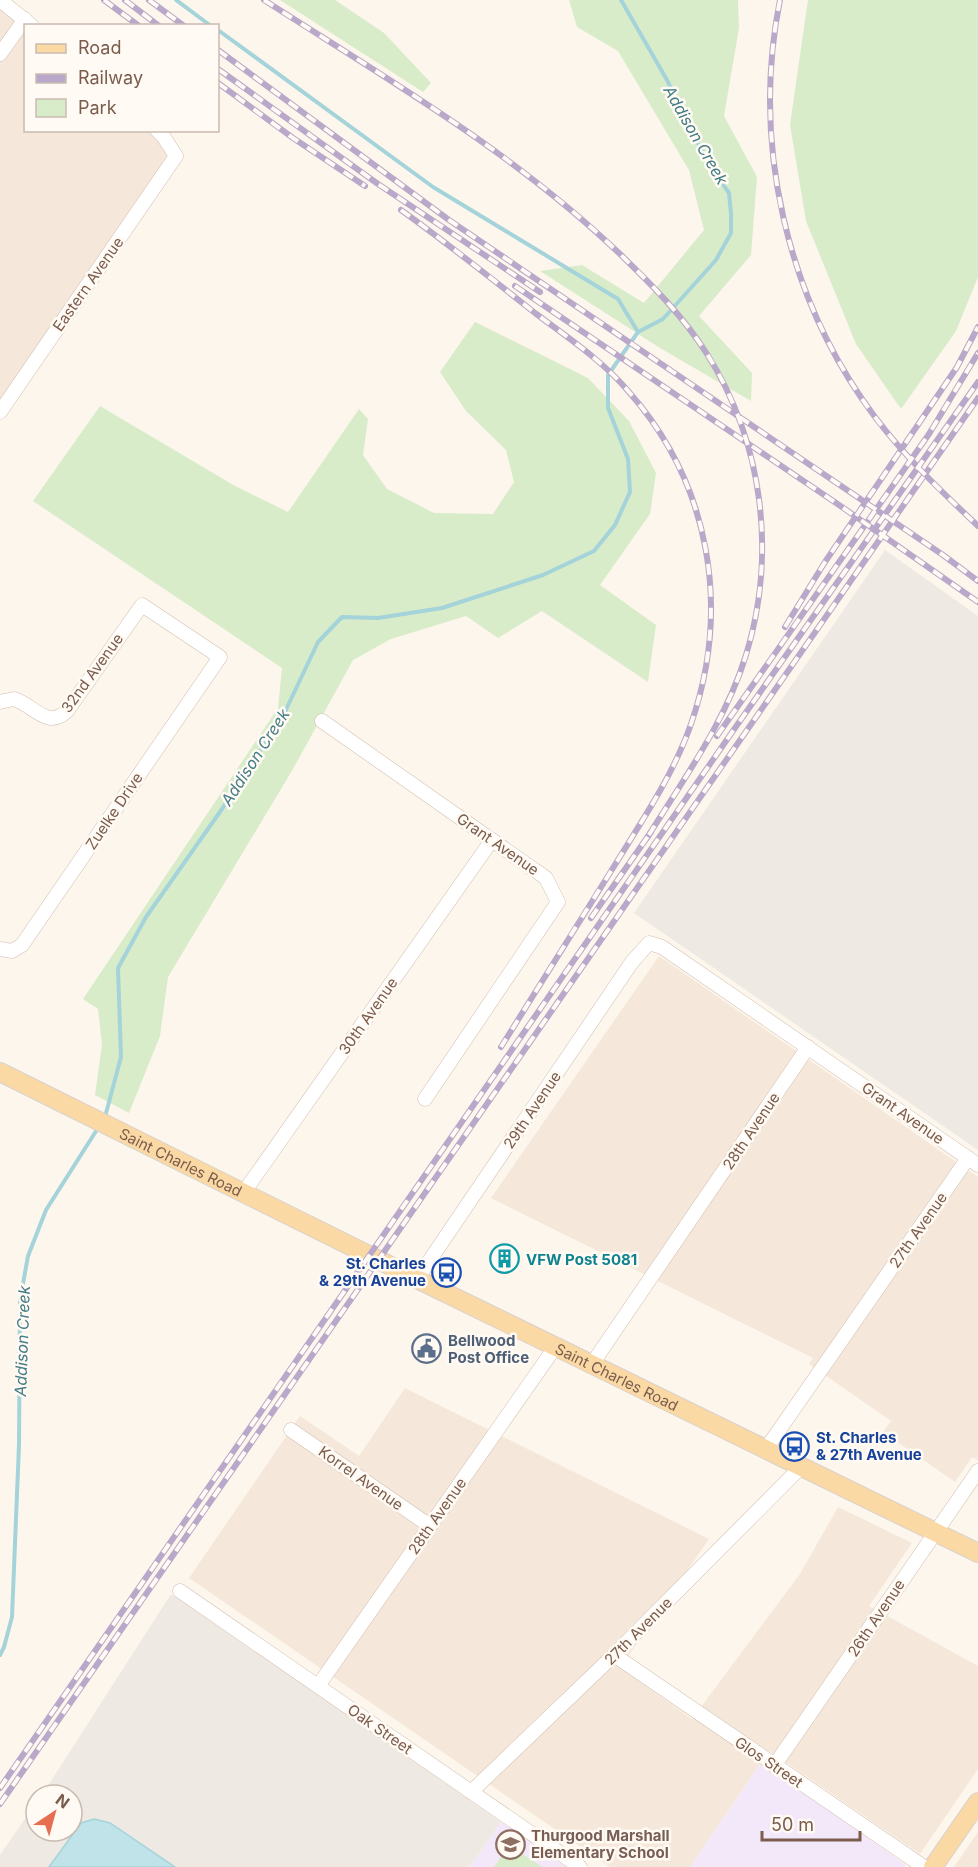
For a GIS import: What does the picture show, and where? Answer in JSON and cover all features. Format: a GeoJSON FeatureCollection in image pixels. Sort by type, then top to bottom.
{"type":"FeatureCollection","features":[{"type":"Feature","properties":{"kind":"main road","name":"Saint Charles Road"},"geometry":{"type":"LineString","coordinates":[[2,1077],[102,1122],[417,1279],[978,1553]]}},
{"type":"Feature","properties":{"kind":"main road"},"geometry":{"type":"LineString","coordinates":[[933,1867],[978,1802]]}},
{"type":"Feature","properties":{"kind":"street"},"geometry":{"type":"LineString","coordinates":[[0,0],[28,22]]}},
{"type":"Feature","properties":{"kind":"street"},"geometry":{"type":"LineString","coordinates":[[0,54],[24,27]]}},
{"type":"Feature","properties":{"kind":"street","name":"Eastern Avenue"},"geometry":{"type":"LineString","coordinates":[[0,411],[176,156],[159,132]]}},
{"type":"Feature","properties":{"kind":"street","name":"Zuelke Drive"},"geometry":{"type":"LineString","coordinates":[[0,949],[12,951],[22,945],[219,657],[142,605]]}},
{"type":"Feature","properties":{"kind":"street","name":"32nd Avenue"},"geometry":{"type":"LineString","coordinates":[[0,702],[14,699],[49,719],[62,716],[142,605]]}},
{"type":"Feature","properties":{"kind":"street","name":"Grant Avenue"},"geometry":{"type":"LineString","coordinates":[[322,721],[546,878],[558,902],[425,1100]]}},
{"type":"Feature","properties":{"kind":"street","name":"30th Avenue"},"geometry":{"type":"LineString","coordinates":[[244,1192],[492,840]]}},
{"type":"Feature","properties":{"kind":"street","name":"Grant Avenue"},"geometry":{"type":"LineString","coordinates":[[649,943],[662,947],[973,1162]]}},
{"type":"Feature","properties":{"kind":"street","name":"29th Avenue"},"geometry":{"type":"LineString","coordinates":[[417,1279],[632,962],[649,943]]}},
{"type":"Feature","properties":{"kind":"street","name":"28th Avenue"},"geometry":{"type":"LineString","coordinates":[[592,1364],[808,1047]]}},
{"type":"Feature","properties":{"kind":"street","name":"27th Avenue"},"geometry":{"type":"LineString","coordinates":[[766,1449],[973,1162]]}},
{"type":"Feature","properties":{"kind":"street","name":"28th Avenue"},"geometry":{"type":"LineString","coordinates":[[318,1686],[556,1346]]}},
{"type":"Feature","properties":{"kind":"street","name":"Korrel Avenue"},"geometry":{"type":"LineString","coordinates":[[291,1430],[430,1526]]}},
{"type":"Feature","properties":{"kind":"street","name":"27th Avenue"},"geometry":{"type":"LineString","coordinates":[[471,1792],[614,1655],[801,1466]]}},
{"type":"Feature","properties":{"kind":"street","name":"26th Avenue"},"geometry":{"type":"LineString","coordinates":[[774,1766],[978,1471]]}},
{"type":"Feature","properties":{"kind":"street","name":"Oak Street"},"geometry":{"type":"LineString","coordinates":[[180,1592],[580,1867]]}},
{"type":"Feature","properties":{"kind":"street","name":"Glos Street"},"geometry":{"type":"LineString","coordinates":[[614,1655],[924,1867]]}},
{"type":"Feature","properties":{"kind":"shaded area"},"geometry":{"type":"Polygon","coordinates":[[[0,6],[24,24],[24,132],[155,132],[173,156],[0,406],[0,6]]]}},
{"type":"Feature","properties":{"kind":"shaded area"},"geometry":{"type":"Polygon","coordinates":[[[885,550],[978,616],[978,1150],[634,913],[885,550]]]}},
{"type":"Feature","properties":{"kind":"shaded area"},"geometry":{"type":"Polygon","coordinates":[[[659,956],[978,1177],[978,1460],[972,1457],[955,1482],[883,1432],[891,1421],[809,1364],[813,1358],[491,1198],[659,956]]]}},
{"type":"Feature","properties":{"kind":"shaded area"},"geometry":{"type":"Polygon","coordinates":[[[405,1388],[709,1539],[620,1668],[692,1719],[800,1574],[838,1507],[912,1543],[869,1606],[978,1666],[978,1769],[920,1854],[769,1751],[690,1867],[610,1867],[189,1578],[300,1416],[359,1456],[405,1388]]]}},
{"type":"Feature","properties":{"kind":"shaded area"},"geometry":{"type":"Polygon","coordinates":[[[171,1594],[501,1822],[470,1867],[0,1867],[0,1855],[24,1820],[24,1843],[84,1843],[84,1783],[50,1783],[171,1594]]]}},
{"type":"Feature","properties":{"kind":"shaded area"},"geometry":{"type":"Polygon","coordinates":[[[761,1763],[906,1865],[905,1867],[690,1867],[761,1763]]]}},
{"type":"Feature","properties":{"kind":"shaded area","name":"Thurgood Marshall Elementary School"},"geometry":{"type":"Polygon","coordinates":[[[501,1822],[566,1867],[470,1867],[501,1822]]]}},
{"type":"Feature","properties":{"kind":"shaded area"},"geometry":{"type":"Polygon","coordinates":[[[978,1832],[978,1867],[954,1867],[978,1832]]]}},
{"type":"Feature","properties":{"kind":"green space"},"geometry":{"type":"Polygon","coordinates":[[[280,0],[335,0],[384,33],[431,83],[423,92],[280,0]]]}},
{"type":"Feature","properties":{"kind":"green space"},"geometry":{"type":"Polygon","coordinates":[[[569,0],[738,0],[739,28],[724,116],[757,177],[751,255],[699,316],[752,373],[751,401],[660,348],[540,271],[582,265],[644,303],[704,230],[689,170],[618,51],[577,27],[569,0]]]}},
{"type":"Feature","properties":{"kind":"green space"},"geometry":{"type":"Polygon","coordinates":[[[808,0],[978,0],[978,277],[956,331],[901,409],[856,344],[806,221],[790,125],[808,0]]]}},
{"type":"Feature","properties":{"kind":"green space"},"geometry":{"type":"Polygon","coordinates":[[[475,322],[588,378],[629,421],[656,473],[650,514],[600,585],[656,625],[648,682],[542,611],[498,638],[466,616],[391,639],[353,660],[293,769],[168,977],[160,1036],[129,1113],[95,1095],[102,1044],[98,1009],[83,999],[278,708],[282,668],[33,501],[100,406],[235,486],[288,512],[359,409],[368,419],[363,455],[387,489],[434,513],[493,514],[514,482],[506,450],[466,411],[440,372],[475,322]]]}},
{"type":"Feature","properties":{"kind":"green space"},"geometry":{"type":"Polygon","coordinates":[[[509,1845],[542,1867],[494,1867],[509,1845]]]}},
{"type":"Feature","properties":{"kind":"water"},"geometry":{"type":"Polygon","coordinates":[[[94,1819],[110,1823],[175,1867],[49,1867],[66,1843],[84,1843],[84,1822],[94,1819]]]}},
{"type":"Feature","properties":{"kind":"waterway"},"geometry":{"type":"LineString","coordinates":[[176,0],[208,24]]}},
{"type":"Feature","properties":{"kind":"waterway","name":"Addison Creek"},"geometry":{"type":"LineString","coordinates":[[105,1117],[121,1057],[118,968],[146,917],[222,809],[283,716],[318,642],[342,617],[378,618],[442,608],[543,575],[594,551],[615,525],[630,492],[628,459],[608,408],[608,375],[638,332],[663,319],[716,260],[731,233],[729,193],[711,167],[667,80],[621,0]]}},
{"type":"Feature","properties":{"kind":"waterway"},"geometry":{"type":"LineString","coordinates":[[219,31],[433,187],[618,299],[638,332]]}},
{"type":"Feature","properties":{"kind":"waterway","name":"Addison Creek"},"geometry":{"type":"LineString","coordinates":[[0,1655],[12,1617],[19,1445],[20,1300],[28,1256],[46,1210],[98,1128]]}},
{"type":"Feature","properties":{"kind":"railway"},"geometry":{"type":"LineString","coordinates":[[104,0],[136,24]]}},
{"type":"Feature","properties":{"kind":"railway"},"geometry":{"type":"LineString","coordinates":[[125,0],[156,24]]}},
{"type":"Feature","properties":{"kind":"railway"},"geometry":{"type":"LineString","coordinates":[[149,0],[181,24]]}},
{"type":"Feature","properties":{"kind":"railway"},"geometry":{"type":"LineString","coordinates":[[264,0],[494,150],[580,218],[633,267],[678,314],[698,340],[726,388],[741,424],[752,462],[759,500],[762,539],[761,578],[756,617],[746,655],[727,703],[702,750],[647,838]]}},
{"type":"Feature","properties":{"kind":"railway"},"geometry":{"type":"LineString","coordinates":[[780,0],[772,54],[770,109],[774,164],[784,219],[799,272],[819,323],[844,371],[875,417],[911,460],[978,526]]}},
{"type":"Feature","properties":{"kind":"railway"},"geometry":{"type":"LineString","coordinates":[[219,51],[449,220],[978,581]]}},
{"type":"Feature","properties":{"kind":"railway"},"geometry":{"type":"LineString","coordinates":[[219,70],[378,184],[540,292]]}},
{"type":"Feature","properties":{"kind":"railway"},"geometry":{"type":"LineString","coordinates":[[219,84],[293,138],[365,186]]}},
{"type":"Feature","properties":{"kind":"railway"},"geometry":{"type":"LineString","coordinates":[[401,210],[584,350],[629,392],[657,428],[679,467],[695,508],[706,550],[711,593],[710,637],[703,681],[684,743],[645,816],[501,1047]]}},
{"type":"Feature","properties":{"kind":"railway"},"geometry":{"type":"LineString","coordinates":[[515,286],[978,602]]}},
{"type":"Feature","properties":{"kind":"railway"},"geometry":{"type":"LineString","coordinates":[[785,627],[825,562],[957,367],[978,327]]}},
{"type":"Feature","properties":{"kind":"railway"},"geometry":{"type":"LineString","coordinates":[[717,736],[929,434],[978,353]]}},
{"type":"Feature","properties":{"kind":"railway"},"geometry":{"type":"LineString","coordinates":[[0,1788],[735,728],[978,382]]}},
{"type":"Feature","properties":{"kind":"railway"},"geometry":{"type":"LineString","coordinates":[[0,1804],[978,398]]}},
{"type":"Feature","properties":{"kind":"railway"},"geometry":{"type":"LineString","coordinates":[[591,918],[651,832]]}},
{"type":"Feature","properties":{"kind":"place","name":"VFW Post 5081"},"geometry":{"type":"Point","coordinates":[505,1259]}},
{"type":"Feature","properties":{"kind":"place","name":"St. Charles & 29th Avenue"},"geometry":{"type":"Point","coordinates":[447,1272]}},
{"type":"Feature","properties":{"kind":"place","name":"Bellwood Post Office"},"geometry":{"type":"Point","coordinates":[427,1349]}},
{"type":"Feature","properties":{"kind":"place","name":"St. Charles & 27th Avenue"},"geometry":{"type":"Point","coordinates":[795,1446]}},
{"type":"Feature","properties":{"kind":"place","name":"Thurgood Marshall Elementary School"},"geometry":{"type":"Point","coordinates":[510,1844]}}]}
